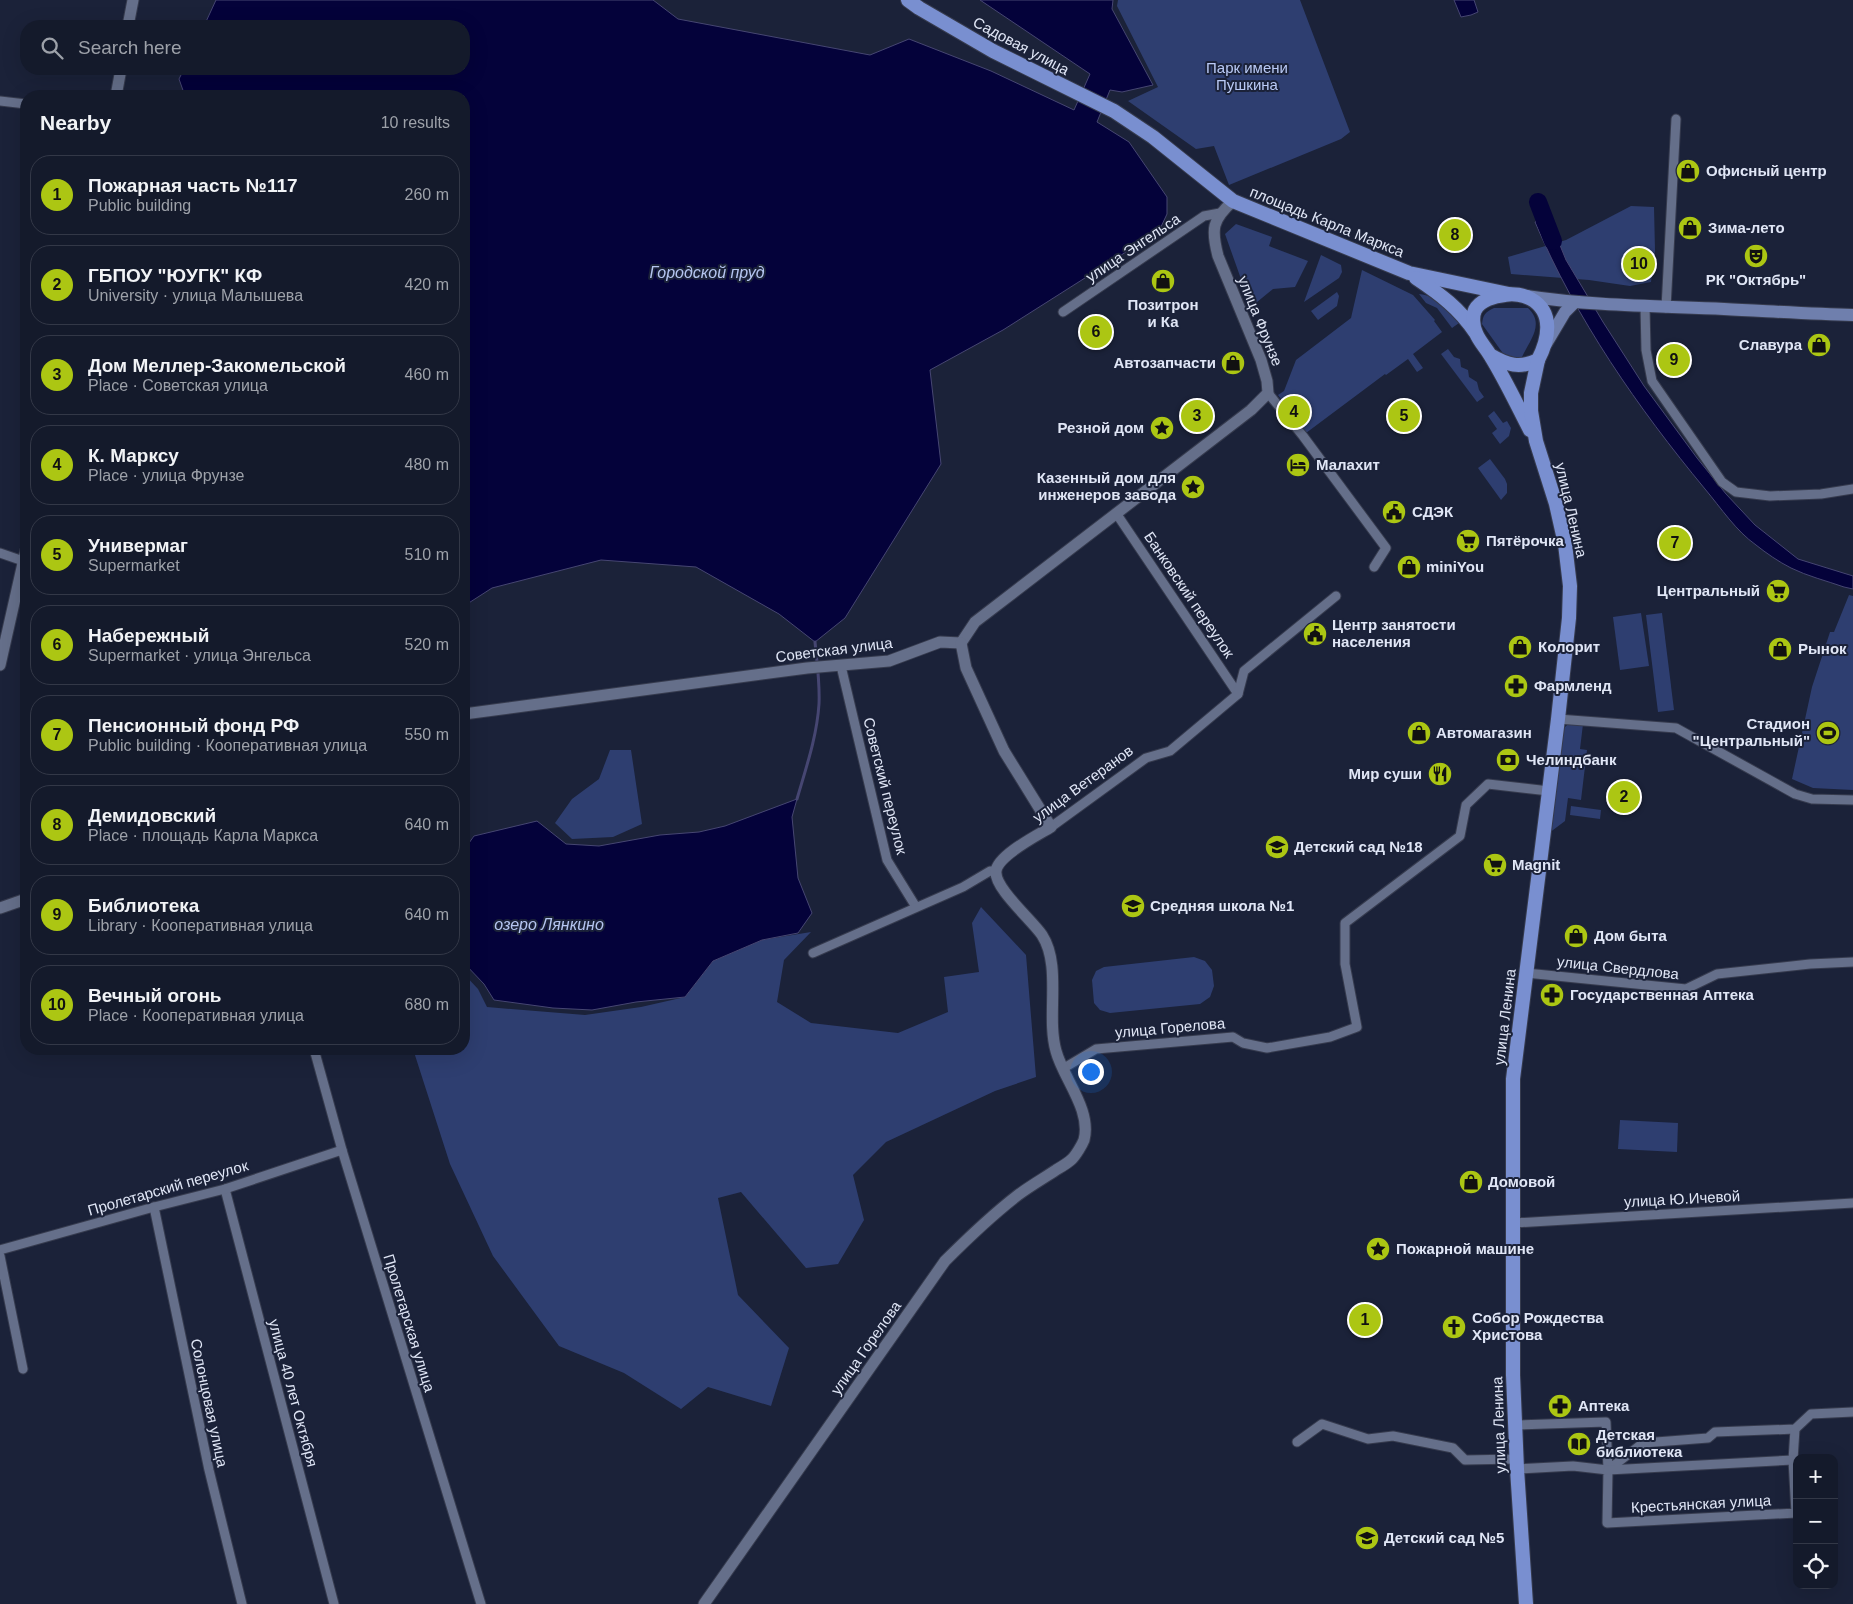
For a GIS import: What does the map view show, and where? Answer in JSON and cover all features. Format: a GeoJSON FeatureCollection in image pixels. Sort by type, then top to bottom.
{"type":"FeatureCollection","features":[{"type":"Feature","properties":{"kind":"main road","name":"Садовая улица"},"geometry":{"type":"LineString","coordinates":[[908,0],[993,51],[1114,112]]}},
{"type":"Feature","properties":{"kind":"main road","name":"площадь Карла Маркса"},"geometry":{"type":"LineString","coordinates":[[1114,112],[1153,137],[1233,201],[1409,274]]}},
{"type":"Feature","properties":{"kind":"main road"},"geometry":{"type":"LineString","coordinates":[[1409,274],[1509,294],[1574,303],[1645,308],[1722,309],[1853,315]]}},
{"type":"Feature","properties":{"kind":"main road"},"geometry":{"type":"LineString","coordinates":[[1409,274],[1440,294],[1459,310],[1490,355],[1536,442]]}},
{"type":"Feature","properties":{"kind":"main road"},"geometry":{"type":"LineString","coordinates":[[1476,334],[1475,310],[1494,296],[1509,294]]}},
{"type":"Feature","properties":{"kind":"main road"},"geometry":{"type":"LineString","coordinates":[[1526,296],[1540,304],[1545,312],[1547,324],[1546,339],[1531,394],[1531,411],[1536,442]]}},
{"type":"Feature","properties":{"kind":"main road"},"geometry":{"type":"LineString","coordinates":[[1490,355],[1516,366],[1529,364],[1540,356],[1565,312],[1574,303]]}},
{"type":"Feature","properties":{"kind":"main road","name":"улица Ленина"},"geometry":{"type":"LineString","coordinates":[[1526,1604],[1515,1426],[1513,1079],[1558,720],[1569,618],[1570,586],[1565,544],[1558,512],[1536,442]]}},
{"type":"Feature","properties":{"kind":"street"},"geometry":{"type":"LineString","coordinates":[[129,20],[133,0]]}},
{"type":"Feature","properties":{"kind":"street"},"geometry":{"type":"LineString","coordinates":[[117,90],[120,75]]}},
{"type":"Feature","properties":{"kind":"street"},"geometry":{"type":"LineString","coordinates":[[0,101],[20,103]]}},
{"type":"Feature","properties":{"kind":"street"},"geometry":{"type":"LineString","coordinates":[[1666,308],[1676,119]]}},
{"type":"Feature","properties":{"kind":"street"},"geometry":{"type":"LineString","coordinates":[[1220,212],[1233,201]]}},
{"type":"Feature","properties":{"kind":"street","name":"улица Энгельса"},"geometry":{"type":"LineString","coordinates":[[1063,312],[1204,216],[1220,212]]}},
{"type":"Feature","properties":{"kind":"street","name":"улица Фрунзе"},"geometry":{"type":"LineString","coordinates":[[1220,212],[1214,232],[1218,256],[1261,360],[1268,381],[1268,394]]}},
{"type":"Feature","properties":{"kind":"street"},"geometry":{"type":"LineString","coordinates":[[1645,308],[1646,350],[1652,381],[1722,482],[1736,492],[1770,496],[1821,494],[1853,489]]}},
{"type":"Feature","properties":{"kind":"street"},"geometry":{"type":"LineString","coordinates":[[1051,827],[1004,751],[966,668],[961,643],[975,622],[1251,410],[1268,394],[1303,436],[1386,548],[1374,567]]}},
{"type":"Feature","properties":{"kind":"street","name":"Банковский переулок"},"geometry":{"type":"LineString","coordinates":[[1116,513],[1238,694]]}},
{"type":"Feature","properties":{"kind":"street"},"geometry":{"type":"LineString","coordinates":[[0,553],[20,556]]}},
{"type":"Feature","properties":{"kind":"street"},"geometry":{"type":"LineString","coordinates":[[0,665],[20,579]]}},
{"type":"Feature","properties":{"kind":"street"},"geometry":{"type":"LineString","coordinates":[[1238,694],[1244,671],[1336,596]]}},
{"type":"Feature","properties":{"kind":"street","name":"Советская улица"},"geometry":{"type":"LineString","coordinates":[[470,713],[807,668],[889,661],[940,642],[961,643]]}},
{"type":"Feature","properties":{"kind":"street","name":"Советский переулок"},"geometry":{"type":"LineString","coordinates":[[841,666],[887,860],[916,907]]}},
{"type":"Feature","properties":{"kind":"street","name":"улица Ветеранов"},"geometry":{"type":"LineString","coordinates":[[813,952],[963,887],[990,871],[996,871],[1000,862],[1007,855],[1051,827],[1146,758],[1170,751],[1238,694]]}},
{"type":"Feature","properties":{"kind":"street"},"geometry":{"type":"LineString","coordinates":[[1558,720],[1676,728],[1795,794],[1812,799],[1853,800]]}},
{"type":"Feature","properties":{"kind":"street","name":"улица Горелова"},"geometry":{"type":"LineString","coordinates":[[704,1604],[945,1261],[966,1240],[1018,1196],[1072,1160],[1084,1141],[1085,1126],[1082,1109],[1064,1068],[1096,1049],[1233,1036],[1243,1043],[1266,1048],[1305,1043],[1330,1037],[1357,1027],[1345,964],[1345,923],[1460,836],[1466,806],[1488,784],[1549,791]]}},
{"type":"Feature","properties":{"kind":"street"},"geometry":{"type":"LineString","coordinates":[[996,871],[998,881],[1005,893],[1042,936],[1048,949],[1052,964],[1053,1036],[1056,1052],[1064,1068]]}},
{"type":"Feature","properties":{"kind":"street"},"geometry":{"type":"LineString","coordinates":[[0,908],[20,901]]}},
{"type":"Feature","properties":{"kind":"street","name":"улица Свердлова"},"geometry":{"type":"LineString","coordinates":[[1526,973],[1686,989],[1717,974],[1810,964],[1853,962]]}},
{"type":"Feature","properties":{"kind":"street","name":"Пролетарская улица"},"geometry":{"type":"LineString","coordinates":[[316,1055],[342,1150],[481,1604]]}},
{"type":"Feature","properties":{"kind":"street","name":"Пролетарский переулок"},"geometry":{"type":"LineString","coordinates":[[0,1250],[154,1206],[225,1189],[342,1150]]}},
{"type":"Feature","properties":{"kind":"street","name":"улица 40 лет Октября"},"geometry":{"type":"LineString","coordinates":[[225,1189],[334,1604]]}},
{"type":"Feature","properties":{"kind":"street","name":"улица Ю.Ичевой"},"geometry":{"type":"LineString","coordinates":[[1514,1223],[1853,1203]]}},
{"type":"Feature","properties":{"kind":"street","name":"Солонцовая улица"},"geometry":{"type":"LineString","coordinates":[[154,1206],[209,1470],[242,1604]]}},
{"type":"Feature","properties":{"kind":"street"},"geometry":{"type":"LineString","coordinates":[[0,1256],[22,1369]]}},
{"type":"Feature","properties":{"kind":"street"},"geometry":{"type":"LineString","coordinates":[[1608,1470],[1643,1442],[1708,1438],[1715,1432],[1795,1429],[1810,1414],[1853,1412]]}},
{"type":"Feature","properties":{"kind":"street","name":"Крестьянская улица"},"geometry":{"type":"LineString","coordinates":[[1515,1426],[1606,1422],[1608,1470],[1606,1523],[1796,1513],[1795,1499]]}},
{"type":"Feature","properties":{"kind":"street"},"geometry":{"type":"LineString","coordinates":[[1297,1442],[1322,1424],[1368,1439],[1393,1436],[1453,1448],[1465,1460],[1517,1464],[1573,1466],[1608,1470],[1793,1460]]}},
{"type":"Feature","properties":{"kind":"street","name":"Крестьянская улица"},"geometry":{"type":"LineString","coordinates":[[1793,1454],[1795,1429]]}},
{"type":"Feature","properties":{"kind":"green space","name":"Парк имени Пушкина"},"geometry":{"type":"Polygon","coordinates":[[[1118,0],[1300,0],[1350,132],[1341,139],[1229,185],[1214,146],[1196,149],[1128,101],[1158,87],[1117,6],[1118,0]]]}},
{"type":"Feature","properties":{"kind":"green space"},"geometry":{"type":"Polygon","coordinates":[[[1631,206],[1654,207],[1655,251],[1651,282],[1630,286],[1589,280],[1511,274],[1508,257],[1566,240],[1631,206]]]}},
{"type":"Feature","properties":{"kind":"green space"},"geometry":{"type":"Polygon","coordinates":[[[1236,224],[1272,237],[1269,246],[1308,261],[1295,287],[1273,289],[1251,307],[1225,234],[1236,224]]]}},
{"type":"Feature","properties":{"kind":"green space"},"geometry":{"type":"Polygon","coordinates":[[[1321,255],[1341,265],[1342,272],[1339,278],[1304,302],[1321,255]]]}},
{"type":"Feature","properties":{"kind":"green space"},"geometry":{"type":"Polygon","coordinates":[[[1362,270],[1413,295],[1435,320],[1442,332],[1413,354],[1423,368],[1417,372],[1408,359],[1306,433],[1278,395],[1284,391],[1296,360],[1351,318],[1362,270]]]}},
{"type":"Feature","properties":{"kind":"green space"},"geometry":{"type":"Polygon","coordinates":[[[1337,292],[1339,296],[1337,306],[1318,320],[1311,311],[1337,292]]]}},
{"type":"Feature","properties":{"kind":"green space"},"geometry":{"type":"Polygon","coordinates":[[[1419,294],[1437,300],[1459,323],[1452,328],[1437,308],[1426,303],[1419,294]]]}},
{"type":"Feature","properties":{"kind":"green space"},"geometry":{"type":"Polygon","coordinates":[[[1494,308],[1528,308],[1533,314],[1536,326],[1522,357],[1518,360],[1507,359],[1482,324],[1485,314],[1494,308]]]}},
{"type":"Feature","properties":{"kind":"green space"},"geometry":{"type":"Polygon","coordinates":[[[1448,349],[1454,357],[1460,359],[1461,367],[1468,370],[1469,377],[1477,382],[1479,390],[1484,397],[1477,402],[1441,354],[1448,349]]]}},
{"type":"Feature","properties":{"kind":"green space"},"geometry":{"type":"Polygon","coordinates":[[[1494,411],[1503,423],[1507,421],[1511,428],[1509,436],[1500,444],[1492,433],[1497,429],[1488,416],[1494,411]]]}},
{"type":"Feature","properties":{"kind":"green space"},"geometry":{"type":"Polygon","coordinates":[[[1490,459],[1507,484],[1507,493],[1501,500],[1478,468],[1490,459]]]}},
{"type":"Feature","properties":{"kind":"green space","name":"Стадион \"Центральный\""},"geometry":{"type":"Polygon","coordinates":[[[1849,595],[1853,596],[1853,790],[1813,788],[1792,779],[1812,687],[1830,632],[1834,632],[1849,595]]]}},
{"type":"Feature","properties":{"kind":"green space"},"geometry":{"type":"Polygon","coordinates":[[[1641,613],[1649,666],[1620,670],[1613,617],[1641,613]]]}},
{"type":"Feature","properties":{"kind":"green space"},"geometry":{"type":"Polygon","coordinates":[[[1662,613],[1674,710],[1658,712],[1646,615],[1662,613]]]}},
{"type":"Feature","properties":{"kind":"green space"},"geometry":{"type":"Polygon","coordinates":[[[1568,724],[1583,724],[1580,749],[1587,750],[1581,800],[1568,798],[1565,821],[1549,833],[1563,729],[1568,724]]]}},
{"type":"Feature","properties":{"kind":"green space"},"geometry":{"type":"Polygon","coordinates":[[[610,750],[631,750],[642,824],[613,837],[572,839],[555,823],[572,799],[599,779],[610,750]]]}},
{"type":"Feature","properties":{"kind":"green space"},"geometry":{"type":"Polygon","coordinates":[[[1571,806],[1601,810],[1600,819],[1570,815],[1571,806]]]}},
{"type":"Feature","properties":{"kind":"green space"},"geometry":{"type":"Polygon","coordinates":[[[981,907],[1026,955],[1036,1077],[995,1091],[886,1142],[853,1175],[864,1220],[838,1264],[806,1268],[741,1192],[718,1198],[738,1295],[789,1348],[771,1406],[708,1387],[681,1409],[624,1373],[559,1346],[493,1256],[450,1164],[415,1055],[470,1055],[470,980],[478,989],[487,1007],[585,1015],[641,1007],[685,997],[713,961],[762,940],[811,932],[784,960],[777,1002],[811,1023],[898,1033],[948,1012],[944,977],[979,972],[972,923],[981,907]]]}},
{"type":"Feature","properties":{"kind":"green space"},"geometry":{"type":"Polygon","coordinates":[[[1194,957],[1205,961],[1212,970],[1214,986],[1210,997],[1200,1004],[1110,1013],[1100,1010],[1094,1003],[1092,980],[1096,971],[1104,967],[1194,957]]]}},
{"type":"Feature","properties":{"kind":"green space"},"geometry":{"type":"Polygon","coordinates":[[[1620,1120],[1678,1123],[1677,1152],[1618,1149],[1620,1120]]]}},
{"type":"Feature","properties":{"kind":"water","name":"Городской пруд"},"geometry":{"type":"Polygon","coordinates":[[[216,0],[653,0],[678,19],[870,55],[909,39],[991,71],[1074,110],[1090,74],[980,0],[1113,0],[1112,9],[1153,85],[1122,92],[1110,90],[1097,122],[1129,142],[1167,197],[1167,214],[1159,231],[1003,330],[930,370],[941,464],[845,618],[815,642],[779,614],[696,567],[601,560],[492,588],[470,602],[470,90],[183,90],[179,79],[181,75],[470,75],[470,20],[207,20],[216,0]]]}},
{"type":"Feature","properties":{"kind":"water"},"geometry":{"type":"Polygon","coordinates":[[[1454,0],[1474,0],[1478,12],[1461,17],[1454,0]]]}},
{"type":"Feature","properties":{"kind":"water"},"geometry":{"type":"Polygon","coordinates":[[[1549,218],[1566,260],[1644,386],[1726,494],[1755,525],[1798,559],[1853,576],[1853,589],[1810,576],[1786,566],[1749,539],[1729,519],[1656,427],[1610,362],[1589,328],[1551,258],[1535,222],[1549,218]]]}},
{"type":"Feature","properties":{"kind":"water","name":"озеро Лянкино"},"geometry":{"type":"Polygon","coordinates":[[[797,799],[792,817],[798,878],[812,913],[798,933],[762,940],[713,961],[685,997],[636,1002],[592,1010],[553,1008],[494,1000],[484,984],[470,969],[470,842],[474,836],[537,821],[566,844],[599,846],[660,835],[699,832],[725,826],[797,799]]]}},
{"type":"Feature","properties":{"kind":"waterway"},"geometry":{"type":"LineString","coordinates":[[1538,202],[1553,241]]}},
{"type":"Feature","properties":{"kind":"waterway"},"geometry":{"type":"LineString","coordinates":[[797,799],[811,752],[818,716],[819,688],[815,642]]}},
{"type":"Feature","properties":{"kind":"place","name":"Офисный центр"},"geometry":{"type":"Point","coordinates":[1688,171]}},
{"type":"Feature","properties":{"kind":"place","name":"Зима-лето"},"geometry":{"type":"Point","coordinates":[1690,228]}},
{"type":"Feature","properties":{"kind":"place","name":"Демидовский"},"geometry":{"type":"Point","coordinates":[1455,235]}},
{"type":"Feature","properties":{"kind":"place","name":"РК \"Октябрь\""},"geometry":{"type":"Point","coordinates":[1756,256]}},
{"type":"Feature","properties":{"kind":"place","name":"Вечный огонь"},"geometry":{"type":"Point","coordinates":[1639,264]}},
{"type":"Feature","properties":{"kind":"place","name":"Позитрон и Ка"},"geometry":{"type":"Point","coordinates":[1163,281]}},
{"type":"Feature","properties":{"kind":"place","name":"Набережный"},"geometry":{"type":"Point","coordinates":[1096,332]}},
{"type":"Feature","properties":{"kind":"place","name":"Славура"},"geometry":{"type":"Point","coordinates":[1819,345]}},
{"type":"Feature","properties":{"kind":"place","name":"Библиотека"},"geometry":{"type":"Point","coordinates":[1674,360]}},
{"type":"Feature","properties":{"kind":"place","name":"Автозапчасти"},"geometry":{"type":"Point","coordinates":[1233,363]}},
{"type":"Feature","properties":{"kind":"place","name":"К. Марксу"},"geometry":{"type":"Point","coordinates":[1294,412]}},
{"type":"Feature","properties":{"kind":"place","name":"Дом Меллер-Закомельской"},"geometry":{"type":"Point","coordinates":[1197,416]}},
{"type":"Feature","properties":{"kind":"place","name":"Универмаг"},"geometry":{"type":"Point","coordinates":[1404,416]}},
{"type":"Feature","properties":{"kind":"place","name":"Резной дом"},"geometry":{"type":"Point","coordinates":[1162,428]}},
{"type":"Feature","properties":{"kind":"place","name":"Малахит"},"geometry":{"type":"Point","coordinates":[1298,465]}},
{"type":"Feature","properties":{"kind":"place","name":"Казенный дом для инженеров завода"},"geometry":{"type":"Point","coordinates":[1193,487]}},
{"type":"Feature","properties":{"kind":"place","name":"СДЭК"},"geometry":{"type":"Point","coordinates":[1394,512]}},
{"type":"Feature","properties":{"kind":"place","name":"Пятёрочка"},"geometry":{"type":"Point","coordinates":[1468,541]}},
{"type":"Feature","properties":{"kind":"place","name":"Пенсионный фонд РФ"},"geometry":{"type":"Point","coordinates":[1675,543]}},
{"type":"Feature","properties":{"kind":"place","name":"miniYou"},"geometry":{"type":"Point","coordinates":[1409,567]}},
{"type":"Feature","properties":{"kind":"place","name":"Центральный"},"geometry":{"type":"Point","coordinates":[1778,591]}},
{"type":"Feature","properties":{"kind":"place","name":"Центр занятости населения"},"geometry":{"type":"Point","coordinates":[1315,634]}},
{"type":"Feature","properties":{"kind":"place","name":"Колорит"},"geometry":{"type":"Point","coordinates":[1520,647]}},
{"type":"Feature","properties":{"kind":"place","name":"Рынок"},"geometry":{"type":"Point","coordinates":[1780,649]}},
{"type":"Feature","properties":{"kind":"place","name":"Фармленд"},"geometry":{"type":"Point","coordinates":[1516,686]}},
{"type":"Feature","properties":{"kind":"place","name":"Автомагазин"},"geometry":{"type":"Point","coordinates":[1419,733]}},
{"type":"Feature","properties":{"kind":"place","name":"Стадион \"Центральный\""},"geometry":{"type":"Point","coordinates":[1828,733]}},
{"type":"Feature","properties":{"kind":"place","name":"Челиндбанк"},"geometry":{"type":"Point","coordinates":[1508,760]}},
{"type":"Feature","properties":{"kind":"place","name":"Мир суши"},"geometry":{"type":"Point","coordinates":[1440,774]}},
{"type":"Feature","properties":{"kind":"place","name":"ГБПОУ \"ЮУГК\" КФ"},"geometry":{"type":"Point","coordinates":[1624,797]}},
{"type":"Feature","properties":{"kind":"place","name":"Детский сад №18"},"geometry":{"type":"Point","coordinates":[1277,847]}},
{"type":"Feature","properties":{"kind":"place","name":"Magnit"},"geometry":{"type":"Point","coordinates":[1495,865]}},
{"type":"Feature","properties":{"kind":"place","name":"Средняя школа №1"},"geometry":{"type":"Point","coordinates":[1133,906]}},
{"type":"Feature","properties":{"kind":"place","name":"Дом быта"},"geometry":{"type":"Point","coordinates":[1576,936]}},
{"type":"Feature","properties":{"kind":"place","name":"Государственная Аптека"},"geometry":{"type":"Point","coordinates":[1552,995]}},
{"type":"Feature","properties":{"kind":"place","name":"Домовой"},"geometry":{"type":"Point","coordinates":[1471,1182]}},
{"type":"Feature","properties":{"kind":"place","name":"Пожарной машине"},"geometry":{"type":"Point","coordinates":[1378,1249]}},
{"type":"Feature","properties":{"kind":"place","name":"Пожарная часть №117"},"geometry":{"type":"Point","coordinates":[1365,1320]}},
{"type":"Feature","properties":{"kind":"place","name":"Собор Рождества Христова"},"geometry":{"type":"Point","coordinates":[1454,1327]}},
{"type":"Feature","properties":{"kind":"place","name":"Аптека"},"geometry":{"type":"Point","coordinates":[1560,1406]}},
{"type":"Feature","properties":{"kind":"place","name":"Детская библиотека"},"geometry":{"type":"Point","coordinates":[1579,1444]}},
{"type":"Feature","properties":{"kind":"place","name":"Детский сад №5"},"geometry":{"type":"Point","coordinates":[1367,1538]}}]}
